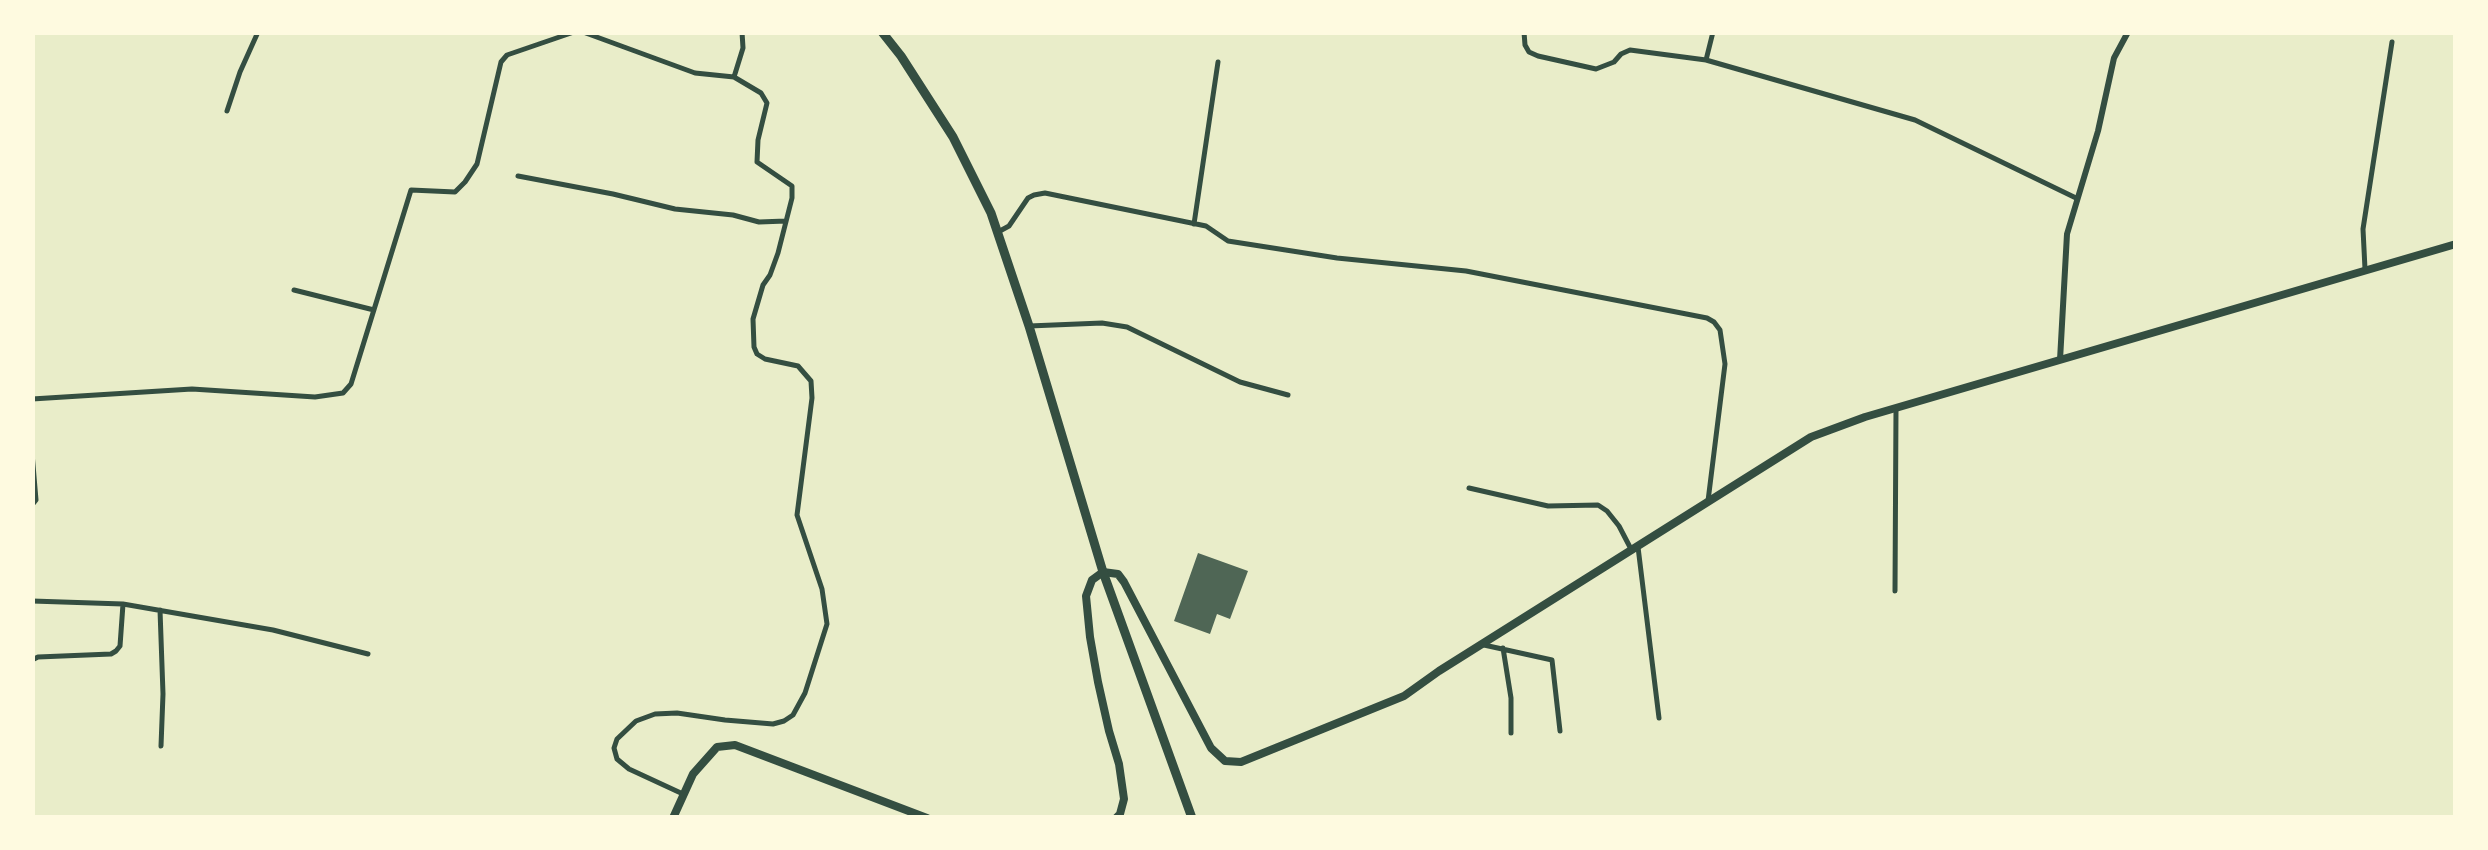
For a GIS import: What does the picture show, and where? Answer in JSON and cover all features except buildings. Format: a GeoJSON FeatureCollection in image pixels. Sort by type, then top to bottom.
{"type":"FeatureCollection","features":[{"type":"Feature","properties":{"kind":"main road"},"geometry":{"type":"LineString","coordinates":[[882,32],[953,137],[998,232],[1103,572],[1192,818]]}},
{"type":"Feature","properties":{"kind":"main road"},"geometry":{"type":"LineString","coordinates":[[1116,818],[1124,799],[1095,667],[1086,596],[1092,580],[1103,572],[1118,574],[1124,582],[1211,748],[1224,761],[1232,763],[1254,758],[1404,696],[1811,437],[1896,408],[2456,244]]}},
{"type":"Feature","properties":{"kind":"main road"},"geometry":{"type":"LineString","coordinates":[[672,818],[692,774],[717,747],[735,744],[927,818]]}},
{"type":"Feature","properties":{"kind":"street"},"geometry":{"type":"LineString","coordinates":[[227,111],[258,32]]}},
{"type":"Feature","properties":{"kind":"street"},"geometry":{"type":"LineString","coordinates":[[32,399],[192,389],[315,397],[342,393],[351,384],[411,190],[455,192],[477,164],[501,62],[507,55],[574,32]]}},
{"type":"Feature","properties":{"kind":"street"},"geometry":{"type":"LineString","coordinates":[[583,32],[695,73],[734,76],[761,92],[767,103],[757,162],[792,186],[774,264],[752,319],[754,346],[765,359],[798,366],[811,381],[798,516],[822,589],[827,624],[805,693],[794,715],[784,721],[772,724],[656,714],[636,721],[617,739],[617,759],[628,769],[683,794]]}},
{"type":"Feature","properties":{"kind":"street"},"geometry":{"type":"LineString","coordinates":[[734,76],[743,48],[742,32]]}},
{"type":"Feature","properties":{"kind":"street"},"geometry":{"type":"LineString","coordinates":[[1524,32],[1529,52],[1538,56],[1596,68],[1614,62],[1630,50],[1706,60],[1915,120],[2076,198]]}},
{"type":"Feature","properties":{"kind":"street"},"geometry":{"type":"LineString","coordinates":[[1706,60],[1713,32]]}},
{"type":"Feature","properties":{"kind":"street"},"geometry":{"type":"LineString","coordinates":[[2060,360],[2066,234],[2098,131],[2114,58],[2128,32]]}},
{"type":"Feature","properties":{"kind":"street"},"geometry":{"type":"LineString","coordinates":[[2365,272],[2363,229],[2392,42]]}},
{"type":"Feature","properties":{"kind":"street"},"geometry":{"type":"LineString","coordinates":[[1194,224],[1218,62]]}},
{"type":"Feature","properties":{"kind":"street"},"geometry":{"type":"LineString","coordinates":[[518,176],[675,209],[759,222],[786,221]]}},
{"type":"Feature","properties":{"kind":"street"},"geometry":{"type":"LineString","coordinates":[[998,232],[1009,226],[1028,198],[1045,193],[1206,226],[1228,241],[1337,258],[1466,271],[1708,318],[1720,330],[1725,364],[1708,503]]}},
{"type":"Feature","properties":{"kind":"street"},"geometry":{"type":"LineString","coordinates":[[294,290],[375,310]]}},
{"type":"Feature","properties":{"kind":"street"},"geometry":{"type":"LineString","coordinates":[[1029,326],[1102,323],[1127,327],[1240,382],[1288,395]]}},
{"type":"Feature","properties":{"kind":"street"},"geometry":{"type":"LineString","coordinates":[[1895,590],[1896,408]]}},
{"type":"Feature","properties":{"kind":"street"},"geometry":{"type":"LineString","coordinates":[[32,454],[36,500],[32,505]]}},
{"type":"Feature","properties":{"kind":"street"},"geometry":{"type":"LineString","coordinates":[[1469,488],[1548,506],[1598,505],[1607,511],[1635,549],[1658,718]]}},
{"type":"Feature","properties":{"kind":"street"},"geometry":{"type":"LineString","coordinates":[[32,601],[123,604],[273,630],[368,654]]}},
{"type":"Feature","properties":{"kind":"street"},"geometry":{"type":"LineString","coordinates":[[32,660],[38,656],[111,654],[120,646],[123,604]]}},
{"type":"Feature","properties":{"kind":"street"},"geometry":{"type":"LineString","coordinates":[[160,610],[161,746]]}},
{"type":"Feature","properties":{"kind":"street"},"geometry":{"type":"LineString","coordinates":[[1481,645],[1552,660],[1560,732]]}},
{"type":"Feature","properties":{"kind":"street"},"geometry":{"type":"LineString","coordinates":[[1503,648],[1510,687],[1511,733]]}}]}
